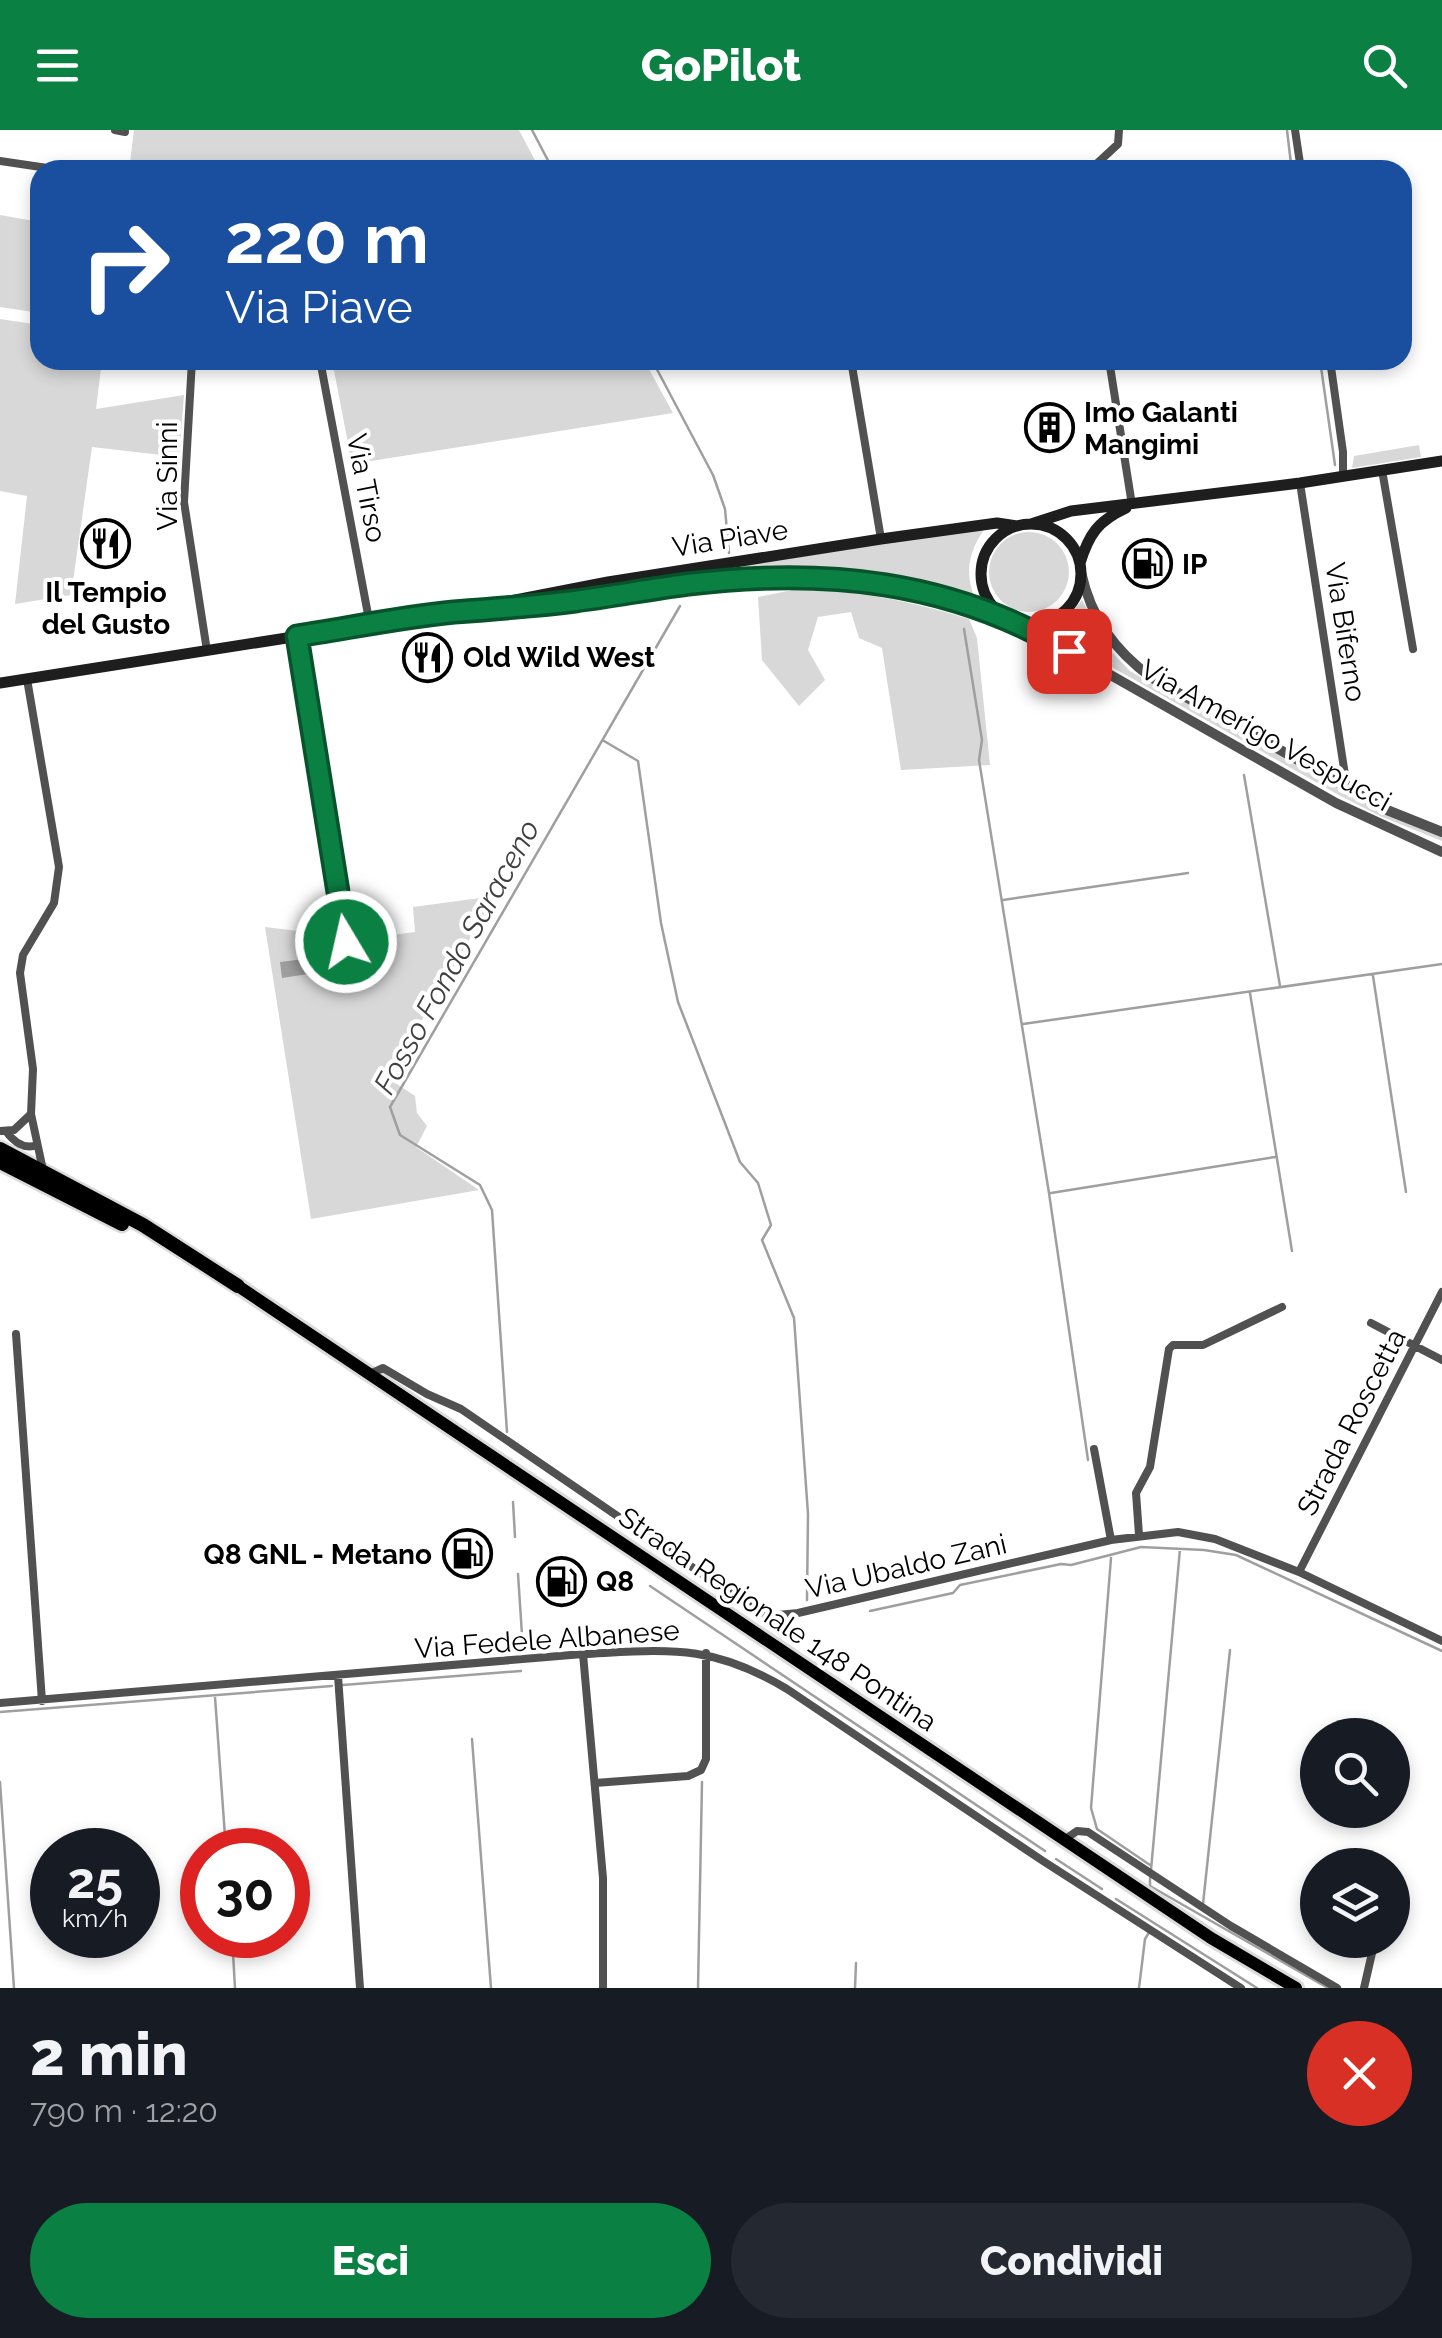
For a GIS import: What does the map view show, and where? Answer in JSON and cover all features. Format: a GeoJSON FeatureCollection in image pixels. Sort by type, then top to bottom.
{"type":"FeatureCollection","features":[{"type":"Feature","properties":{"kind":"highway","name":"Strada Regionale 148 Pontina"},"geometry":{"type":"LineString","coordinates":[[0,1148],[143,1225],[238,1286]]}},
{"type":"Feature","properties":{"kind":"highway","name":"Strada Regionale 148 Pontina"},"geometry":{"type":"LineString","coordinates":[[0,1162],[238,1286]]}},
{"type":"Feature","properties":{"kind":"main road"},"geometry":{"type":"LineString","coordinates":[[1132,505],[1099,522],[1091,532],[1080,568],[1079,587],[1062,613],[1034,624],[1019,623],[1002,616],[991,605],[980,574],[983,558],[1002,532],[1017,526],[1071,511],[1442,461]]}},
{"type":"Feature","properties":{"kind":"main road","name":"Via Piave"},"geometry":{"type":"LineString","coordinates":[[0,683],[452,612],[525,596],[881,538],[997,523],[1017,526]]}},
{"type":"Feature","properties":{"kind":"main road"},"geometry":{"type":"LineString","coordinates":[[1030,524],[1056,530],[1067,539],[1080,568]]}},
{"type":"Feature","properties":{"kind":"main road","name":"Via Piave"},"geometry":{"type":"LineString","coordinates":[[452,612],[510,609],[700,583],[785,578],[902,586],[1002,616]]}},
{"type":"Feature","properties":{"kind":"main road","name":"Strada Regionale 148 Pontina"},"geometry":{"type":"LineString","coordinates":[[238,1286],[1211,1938],[1296,1988]]}},
{"type":"Feature","properties":{"kind":"street"},"geometry":{"type":"LineString","coordinates":[[1101,160],[1118,144],[1120,130]]}},
{"type":"Feature","properties":{"kind":"street"},"geometry":{"type":"LineString","coordinates":[[1295,130],[1300,160]]}},
{"type":"Feature","properties":{"kind":"street"},"geometry":{"type":"LineString","coordinates":[[0,161],[30,166]]}},
{"type":"Feature","properties":{"kind":"street","name":"Via Sinni"},"geometry":{"type":"LineString","coordinates":[[191,370],[184,502],[207,651]]}},
{"type":"Feature","properties":{"kind":"street","name":"Via Tirso"},"geometry":{"type":"LineString","coordinates":[[322,370],[370,625]]}},
{"type":"Feature","properties":{"kind":"street"},"geometry":{"type":"LineString","coordinates":[[854,370],[881,538]]}},
{"type":"Feature","properties":{"kind":"street"},"geometry":{"type":"LineString","coordinates":[[1111,370],[1132,505]]}},
{"type":"Feature","properties":{"kind":"street"},"geometry":{"type":"LineString","coordinates":[[1331,370],[1343,452],[1342,476]]}},
{"type":"Feature","properties":{"kind":"street"},"geometry":{"type":"LineString","coordinates":[[1382,470],[1413,649]]}},
{"type":"Feature","properties":{"kind":"street","name":"Via Biferno"},"geometry":{"type":"LineString","coordinates":[[1300,483],[1347,788]]}},
{"type":"Feature","properties":{"kind":"street","name":"Via Amerigo Vespucci"},"geometry":{"type":"LineString","coordinates":[[1080,568],[1100,624],[1134,664],[1169,688],[1387,810],[1442,832]]}},
{"type":"Feature","properties":{"kind":"street","name":"Via Amerigo Vespucci"},"geometry":{"type":"LineString","coordinates":[[1019,623],[1336,802],[1442,852]]}},
{"type":"Feature","properties":{"kind":"street"},"geometry":{"type":"LineString","coordinates":[[297,636],[346,942]]}},
{"type":"Feature","properties":{"kind":"street"},"geometry":{"type":"LineString","coordinates":[[27,679],[59,873],[52,908],[26,950],[20,969],[33,1069],[32,1114],[43,1171]]}},
{"type":"Feature","properties":{"kind":"street"},"geometry":{"type":"LineString","coordinates":[[3,1131],[14,1130],[32,1114]]}},
{"type":"Feature","properties":{"kind":"street"},"geometry":{"type":"LineString","coordinates":[[3,1131],[22,1145],[37,1145]]}},
{"type":"Feature","properties":{"kind":"street","name":"Strada Roscetta"},"geometry":{"type":"LineString","coordinates":[[1299,1572],[1442,1292]]}},
{"type":"Feature","properties":{"kind":"street"},"geometry":{"type":"LineString","coordinates":[[1139,1534],[1136,1494],[1150,1467],[1169,1349],[1174,1345],[1203,1346],[1282,1306]]}},
{"type":"Feature","properties":{"kind":"street"},"geometry":{"type":"LineString","coordinates":[[1371,1323],[1442,1360]]}},
{"type":"Feature","properties":{"kind":"street"},"geometry":{"type":"LineString","coordinates":[[16,1334],[42,1700]]}},
{"type":"Feature","properties":{"kind":"street","name":"Via Ubaldo Zani"},"geometry":{"type":"LineString","coordinates":[[370,1374],[383,1368],[460,1409],[768,1616],[798,1614],[1139,1534],[1178,1532],[1202,1535],[1299,1572],[1442,1641]]}},
{"type":"Feature","properties":{"kind":"street"},"geometry":{"type":"LineString","coordinates":[[1094,1449],[1111,1540]]}},
{"type":"Feature","properties":{"kind":"street","name":"Via Fedele Albanese"},"geometry":{"type":"LineString","coordinates":[[0,1704],[583,1654],[668,1650],[706,1653],[744,1666],[786,1689],[1242,1988]]}},
{"type":"Feature","properties":{"kind":"street"},"geometry":{"type":"LineString","coordinates":[[595,1782],[688,1776],[703,1768],[706,1653]]}},
{"type":"Feature","properties":{"kind":"street"},"geometry":{"type":"LineString","coordinates":[[583,1654],[603,1878],[603,1988]]}},
{"type":"Feature","properties":{"kind":"street"},"geometry":{"type":"LineString","coordinates":[[338,1676],[360,1988]]}},
{"type":"Feature","properties":{"kind":"street"},"geometry":{"type":"LineString","coordinates":[[1064,1840],[1076,1831],[1088,1832],[1336,1988]]}},
{"type":"Feature","properties":{"kind":"street"},"geometry":{"type":"LineString","coordinates":[[1364,1988],[1371,1958]]}},
{"type":"Feature","properties":{"kind":"shaded area"},"geometry":{"type":"Polygon","coordinates":[[[134,130],[519,130],[535,160],[130,160],[134,130]]]}},
{"type":"Feature","properties":{"kind":"shaded area"},"geometry":{"type":"Polygon","coordinates":[[[0,215],[30,220],[30,312],[0,307],[0,215]]]}},
{"type":"Feature","properties":{"kind":"shaded area"},"geometry":{"type":"Polygon","coordinates":[[[0,319],[30,324],[30,370],[101,370],[96,409],[184,395],[179,457],[92,447],[71,595],[15,604],[27,496],[0,491],[0,319]]]}},
{"type":"Feature","properties":{"kind":"shaded area"},"geometry":{"type":"Polygon","coordinates":[[[334,370],[649,370],[673,413],[352,464],[334,370]]]}},
{"type":"Feature","properties":{"kind":"shaded area"},"geometry":{"type":"Polygon","coordinates":[[[1419,445],[1421,457],[1352,468],[1354,456],[1419,445]]]}},
{"type":"Feature","properties":{"kind":"shaded area"},"geometry":{"type":"Polygon","coordinates":[[[985,528],[970,562],[975,599],[873,575],[795,568],[721,572],[578,594],[577,591],[985,528]]]}},
{"type":"Feature","properties":{"kind":"shaded area"},"geometry":{"type":"Polygon","coordinates":[[[1029,532],[1044,535],[1057,544],[1066,557],[1066,587],[1057,600],[1044,609],[1029,612],[1014,609],[1001,600],[992,587],[989,572],[992,557],[1001,544],[1014,535],[1029,532]]]}},
{"type":"Feature","properties":{"kind":"shaded area"},"geometry":{"type":"Polygon","coordinates":[[[792,590],[882,597],[969,619],[977,638],[990,765],[901,770],[882,648],[859,638],[851,612],[818,617],[808,650],[825,680],[799,706],[762,660],[758,597],[792,590]]]}},
{"type":"Feature","properties":{"kind":"shaded area"},"geometry":{"type":"Polygon","coordinates":[[[1082,600],[1106,646],[1130,671],[1375,809],[1442,837],[1442,841],[1337,794],[1046,630],[1067,619],[1082,600]]]}},
{"type":"Feature","properties":{"kind":"shaded area"},"geometry":{"type":"Polygon","coordinates":[[[495,896],[388,1078],[415,1096],[417,1113],[427,1126],[416,1147],[479,1190],[311,1219],[265,927],[340,936],[340,942],[415,932],[413,907],[495,896]]]}},
{"type":"Feature","properties":{"kind":"shaded area"},"geometry":{"type":"Polygon","coordinates":[[[313,958],[315,973],[282,978],[280,962],[313,958]]]}},
{"type":"Feature","properties":{"kind":"waterway","name":"Fosso Fondo Saraceno"},"geometry":{"type":"LineString","coordinates":[[532,130],[548,160]]}},
{"type":"Feature","properties":{"kind":"waterway"},"geometry":{"type":"LineString","coordinates":[[1287,130],[1291,160]]}},
{"type":"Feature","properties":{"kind":"waterway","name":"Fosso Fondo Saraceno"},"geometry":{"type":"LineString","coordinates":[[657,370],[713,475],[725,509],[729,553]]}},
{"type":"Feature","properties":{"kind":"waterway"},"geometry":{"type":"LineString","coordinates":[[1321,370],[1335,465]]}},
{"type":"Feature","properties":{"kind":"waterway","name":"Fosso Fondo Saraceno"},"geometry":{"type":"LineString","coordinates":[[507,1432],[492,1210],[480,1185],[400,1135],[390,1107],[680,606]]}},
{"type":"Feature","properties":{"kind":"waterway"},"geometry":{"type":"LineString","coordinates":[[964,629],[982,740],[979,760],[1088,1460]]}},
{"type":"Feature","properties":{"kind":"waterway"},"geometry":{"type":"LineString","coordinates":[[604,741],[638,761],[661,923],[678,1002],[740,1162],[758,1183],[771,1225],[762,1240],[794,1318],[808,1514],[807,1600]]}},
{"type":"Feature","properties":{"kind":"waterway"},"geometry":{"type":"LineString","coordinates":[[1244,775],[1280,986]]}},
{"type":"Feature","properties":{"kind":"waterway"},"geometry":{"type":"LineString","coordinates":[[1003,900],[1188,873]]}},
{"type":"Feature","properties":{"kind":"waterway"},"geometry":{"type":"LineString","coordinates":[[1023,1024],[1442,964]]}},
{"type":"Feature","properties":{"kind":"waterway"},"geometry":{"type":"LineString","coordinates":[[1373,976],[1406,1192]]}},
{"type":"Feature","properties":{"kind":"waterway"},"geometry":{"type":"LineString","coordinates":[[1250,993],[1292,1251]]}},
{"type":"Feature","properties":{"kind":"waterway"},"geometry":{"type":"LineString","coordinates":[[1051,1193],[1275,1157]]}},
{"type":"Feature","properties":{"kind":"waterway","name":"Fosso Fondo Saraceno"},"geometry":{"type":"LineString","coordinates":[[513,1502],[515,1537]]}},
{"type":"Feature","properties":{"kind":"waterway"},"geometry":{"type":"LineString","coordinates":[[870,1611],[953,1593],[960,1585],[1071,1565],[1141,1547],[1204,1550],[1236,1555],[1442,1651]]}},
{"type":"Feature","properties":{"kind":"waterway"},"geometry":{"type":"LineString","coordinates":[[1151,1870],[1180,1549]]}},
{"type":"Feature","properties":{"kind":"waterway"},"geometry":{"type":"LineString","coordinates":[[1111,1558],[1091,1808],[1097,1829],[1150,1865]]}},
{"type":"Feature","properties":{"kind":"waterway","name":"Fosso Fondo Saraceno"},"geometry":{"type":"LineString","coordinates":[[518,1574],[523,1650]]}},
{"type":"Feature","properties":{"kind":"waterway"},"geometry":{"type":"LineString","coordinates":[[650,1586],[1045,1851]]}},
{"type":"Feature","properties":{"kind":"waterway"},"geometry":{"type":"LineString","coordinates":[[1203,1904],[1230,1650]]}},
{"type":"Feature","properties":{"kind":"waterway"},"geometry":{"type":"LineString","coordinates":[[343,1685],[521,1671]]}},
{"type":"Feature","properties":{"kind":"waterway"},"geometry":{"type":"LineString","coordinates":[[0,1712],[332,1686]]}},
{"type":"Feature","properties":{"kind":"waterway"},"geometry":{"type":"LineString","coordinates":[[215,1697],[224,1828]]}},
{"type":"Feature","properties":{"kind":"waterway"},"geometry":{"type":"LineString","coordinates":[[472,1739],[491,1988]]}},
{"type":"Feature","properties":{"kind":"waterway"},"geometry":{"type":"LineString","coordinates":[[0,1782],[14,1988]]}},
{"type":"Feature","properties":{"kind":"waterway"},"geometry":{"type":"LineString","coordinates":[[698,1988],[702,1782]]}},
{"type":"Feature","properties":{"kind":"waterway"},"geometry":{"type":"LineString","coordinates":[[1056,1859],[1102,1889]]}},
{"type":"Feature","properties":{"kind":"waterway"},"geometry":{"type":"LineString","coordinates":[[1150,1878],[1150,1886],[1328,1988]]}},
{"type":"Feature","properties":{"kind":"waterway"},"geometry":{"type":"LineString","coordinates":[[1116,1899],[1257,1988]]}},
{"type":"Feature","properties":{"kind":"waterway"},"geometry":{"type":"LineString","coordinates":[[1139,1988],[1145,1939],[1150,1931]]}},
{"type":"Feature","properties":{"kind":"waterway"},"geometry":{"type":"LineString","coordinates":[[233,1958],[235,1988]]}},
{"type":"Feature","properties":{"kind":"waterway"},"geometry":{"type":"LineString","coordinates":[[855,1988],[856,1963]]}},
{"type":"Feature","properties":{"kind":"place","name":"Imo Galanti Mangimi"},"geometry":{"type":"Point","coordinates":[1049,428]}},
{"type":"Feature","properties":{"kind":"place","name":"Il Tempio del Gusto"},"geometry":{"type":"Point","coordinates":[106,544]}},
{"type":"Feature","properties":{"kind":"place","name":"IP"},"geometry":{"type":"Point","coordinates":[1147,564]}},
{"type":"Feature","properties":{"kind":"place","name":"Old Wild West"},"geometry":{"type":"Point","coordinates":[428,657]}},
{"type":"Feature","properties":{"kind":"place","name":"Q8 GNL - Metano"},"geometry":{"type":"Point","coordinates":[467,1554]}},
{"type":"Feature","properties":{"kind":"place","name":"Q8"},"geometry":{"type":"Point","coordinates":[561,1581]}},
{"type":"Feature","properties":{"kind":"route"},"geometry":{"type":"LineString","coordinates":[[346,942],[297,636],[452,612],[510,609],[686,584],[821,578],[884,584],[952,598],[1019,623],[1069,651]]}}]}
